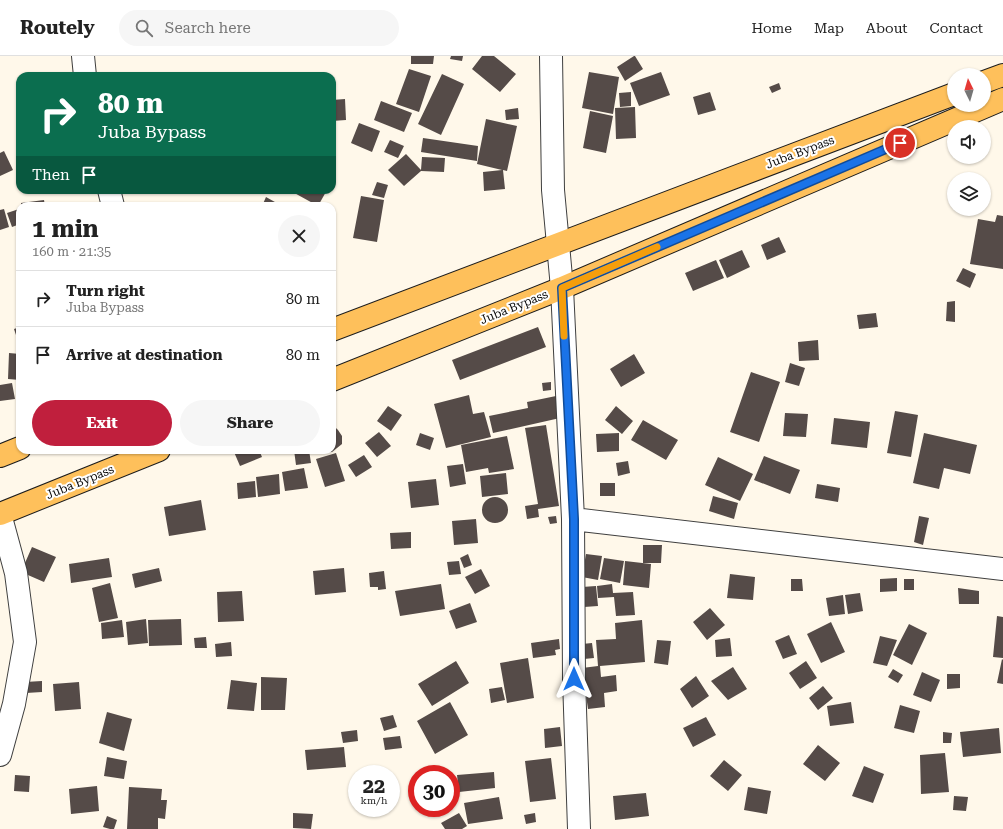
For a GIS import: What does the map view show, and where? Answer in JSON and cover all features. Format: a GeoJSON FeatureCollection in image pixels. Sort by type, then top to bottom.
{"type":"FeatureCollection","features":[{"type":"Feature","properties":{"kind":"main road"},"geometry":{"type":"LineString","coordinates":[[991,79],[1003,75]]}},
{"type":"Feature","properties":{"kind":"main road","name":"Juba Bypass"},"geometry":{"type":"LineString","coordinates":[[336,328],[947,97]]}},
{"type":"Feature","properties":{"kind":"main road","name":"Juba Bypass"},"geometry":{"type":"LineString","coordinates":[[336,378],[562,288],[1003,99]]}},
{"type":"Feature","properties":{"kind":"main road"},"geometry":{"type":"LineString","coordinates":[[0,456],[16,450]]}},
{"type":"Feature","properties":{"kind":"main road","name":"Juba Bypass"},"geometry":{"type":"LineString","coordinates":[[0,514],[149,454]]}},
{"type":"Feature","properties":{"kind":"street"},"geometry":{"type":"LineString","coordinates":[[83,56],[85,72]]}},
{"type":"Feature","properties":{"kind":"street"},"geometry":{"type":"LineString","coordinates":[[552,56],[553,190],[562,288],[574,519],[574,679],[579,829]]}},
{"type":"Feature","properties":{"kind":"street"},"geometry":{"type":"LineString","coordinates":[[0,514],[16,573],[25,642],[14,704],[0,755]]}},
{"type":"Feature","properties":{"kind":"street"},"geometry":{"type":"LineString","coordinates":[[574,519],[1003,569]]}},
{"type":"Feature","properties":{"kind":"building"},"geometry":{"type":"Polygon","coordinates":[[[411,56],[434,56],[433,64],[411,64],[411,56]]]}},
{"type":"Feature","properties":{"kind":"building"},"geometry":{"type":"Polygon","coordinates":[[[451,56],[463,56],[462,61],[450,59],[451,56]]]}},
{"type":"Feature","properties":{"kind":"building"},"geometry":{"type":"Polygon","coordinates":[[[482,56],[494,56],[516,74],[500,92],[472,69],[482,56]]]}},
{"type":"Feature","properties":{"kind":"building"},"geometry":{"type":"Polygon","coordinates":[[[634,56],[643,69],[625,81],[617,67],[634,56]]]}},
{"type":"Feature","properties":{"kind":"building"},"geometry":{"type":"Polygon","coordinates":[[[409,69],[431,76],[419,112],[396,104],[409,69]]]}},
{"type":"Feature","properties":{"kind":"building"},"geometry":{"type":"Polygon","coordinates":[[[589,72],[619,77],[613,114],[582,108],[589,72]]]}},
{"type":"Feature","properties":{"kind":"building"},"geometry":{"type":"Polygon","coordinates":[[[661,72],[670,95],[639,106],[630,83],[661,72]]]}},
{"type":"Feature","properties":{"kind":"building"},"geometry":{"type":"Polygon","coordinates":[[[442,74],[464,84],[441,135],[418,124],[442,74]]]}},
{"type":"Feature","properties":{"kind":"building"},"geometry":{"type":"Polygon","coordinates":[[[779,83],[781,89],[772,93],[769,87],[779,83]]]}},
{"type":"Feature","properties":{"kind":"building"},"geometry":{"type":"Polygon","coordinates":[[[631,92],[631,106],[620,107],[619,93],[631,92]]]}},
{"type":"Feature","properties":{"kind":"building"},"geometry":{"type":"Polygon","coordinates":[[[710,92],[716,110],[698,115],[693,97],[710,92]]]}},
{"type":"Feature","properties":{"kind":"building"},"geometry":{"type":"Polygon","coordinates":[[[345,99],[346,120],[336,121],[336,100],[345,99]]]}},
{"type":"Feature","properties":{"kind":"building"},"geometry":{"type":"Polygon","coordinates":[[[381,101],[412,113],[404,132],[374,120],[381,101]]]}},
{"type":"Feature","properties":{"kind":"building"},"geometry":{"type":"Polygon","coordinates":[[[635,107],[636,138],[616,139],[615,108],[635,107]]]}},
{"type":"Feature","properties":{"kind":"building"},"geometry":{"type":"Polygon","coordinates":[[[518,108],[519,119],[506,120],[505,110],[518,108]]]}},
{"type":"Feature","properties":{"kind":"building"},"geometry":{"type":"Polygon","coordinates":[[[590,111],[613,116],[606,153],[583,148],[590,111]]]}},
{"type":"Feature","properties":{"kind":"building"},"geometry":{"type":"Polygon","coordinates":[[[486,119],[517,126],[507,171],[503,170],[505,189],[484,191],[483,172],[502,170],[477,164],[486,119]]]}},
{"type":"Feature","properties":{"kind":"building"},"geometry":{"type":"Polygon","coordinates":[[[359,123],[380,131],[372,152],[351,143],[359,123]]]}},
{"type":"Feature","properties":{"kind":"building"},"geometry":{"type":"Polygon","coordinates":[[[423,138],[478,146],[477,161],[421,152],[423,138]]]}},
{"type":"Feature","properties":{"kind":"building"},"geometry":{"type":"Polygon","coordinates":[[[390,140],[404,146],[398,158],[384,152],[390,140]]]}},
{"type":"Feature","properties":{"kind":"building"},"geometry":{"type":"Polygon","coordinates":[[[4,151],[13,170],[0,176],[0,153],[4,151]]]}},
{"type":"Feature","properties":{"kind":"building"},"geometry":{"type":"Polygon","coordinates":[[[406,154],[421,170],[422,157],[445,158],[444,172],[421,171],[404,186],[388,170],[406,154]]]}},
{"type":"Feature","properties":{"kind":"building"},"geometry":{"type":"Polygon","coordinates":[[[377,182],[388,185],[384,198],[372,195],[377,182]]]}},
{"type":"Feature","properties":{"kind":"building"},"geometry":{"type":"Polygon","coordinates":[[[296,194],[325,194],[320,202],[311,202],[296,194]]]}},
{"type":"Feature","properties":{"kind":"building"},"geometry":{"type":"Polygon","coordinates":[[[361,196],[384,200],[377,242],[353,238],[361,196]]]}},
{"type":"Feature","properties":{"kind":"building"},"geometry":{"type":"Polygon","coordinates":[[[266,197],[275,202],[264,202],[266,197]]]}},
{"type":"Feature","properties":{"kind":"building"},"geometry":{"type":"Polygon","coordinates":[[[44,200],[44,202],[29,202],[44,200]]]}},
{"type":"Feature","properties":{"kind":"building"},"geometry":{"type":"Polygon","coordinates":[[[4,209],[9,227],[0,230],[0,210],[4,209]]]}},
{"type":"Feature","properties":{"kind":"building"},"geometry":{"type":"Polygon","coordinates":[[[16,210],[16,226],[12,227],[7,213],[16,210]]]}},
{"type":"Feature","properties":{"kind":"building"},"geometry":{"type":"Polygon","coordinates":[[[997,215],[1003,216],[1003,269],[970,264],[978,219],[995,222],[997,215]]]}},
{"type":"Feature","properties":{"kind":"building"},"geometry":{"type":"Polygon","coordinates":[[[779,237],[786,252],[767,260],[761,245],[779,237]]]}},
{"type":"Feature","properties":{"kind":"building"},"geometry":{"type":"Polygon","coordinates":[[[742,250],[750,267],[727,278],[719,260],[742,250]]]}},
{"type":"Feature","properties":{"kind":"building"},"geometry":{"type":"Polygon","coordinates":[[[716,260],[724,278],[693,291],[685,273],[716,260]]]}},
{"type":"Feature","properties":{"kind":"building"},"geometry":{"type":"Polygon","coordinates":[[[963,268],[976,274],[970,288],[956,281],[963,268]]]}},
{"type":"Feature","properties":{"kind":"building"},"geometry":{"type":"Polygon","coordinates":[[[955,301],[955,322],[946,321],[947,302],[955,301]]]}},
{"type":"Feature","properties":{"kind":"building"},"geometry":{"type":"Polygon","coordinates":[[[876,313],[878,327],[859,329],[857,315],[876,313]]]}},
{"type":"Feature","properties":{"kind":"building"},"geometry":{"type":"Polygon","coordinates":[[[538,327],[546,347],[460,380],[452,360],[538,327]]]}},
{"type":"Feature","properties":{"kind":"building"},"geometry":{"type":"Polygon","coordinates":[[[818,340],[819,360],[799,361],[798,342],[818,340]]]}},
{"type":"Feature","properties":{"kind":"building"},"geometry":{"type":"Polygon","coordinates":[[[9,353],[16,354],[16,380],[8,379],[9,353]]]}},
{"type":"Feature","properties":{"kind":"building"},"geometry":{"type":"Polygon","coordinates":[[[634,354],[645,373],[621,387],[610,369],[634,354]]]}},
{"type":"Feature","properties":{"kind":"building"},"geometry":{"type":"Polygon","coordinates":[[[790,363],[805,368],[799,386],[785,382],[790,363]]]}},
{"type":"Feature","properties":{"kind":"building"},"geometry":{"type":"Polygon","coordinates":[[[751,372],[780,382],[759,442],[730,432],[751,372]]]}},
{"type":"Feature","properties":{"kind":"building"},"geometry":{"type":"Polygon","coordinates":[[[551,382],[551,390],[543,391],[542,383],[551,382]]]}},
{"type":"Feature","properties":{"kind":"building"},"geometry":{"type":"Polygon","coordinates":[[[12,383],[15,399],[0,401],[0,385],[12,383]]]}},
{"type":"Feature","properties":{"kind":"building"},"geometry":{"type":"Polygon","coordinates":[[[469,395],[473,414],[484,412],[491,437],[446,448],[434,404],[469,395]]]}},
{"type":"Feature","properties":{"kind":"building"},"geometry":{"type":"Polygon","coordinates":[[[556,396],[560,418],[493,433],[489,416],[528,408],[527,402],[556,396]]]}},
{"type":"Feature","properties":{"kind":"building"},"geometry":{"type":"Polygon","coordinates":[[[388,406],[402,415],[391,431],[377,421],[388,406]]]}},
{"type":"Feature","properties":{"kind":"building"},"geometry":{"type":"Polygon","coordinates":[[[616,406],[633,421],[622,434],[605,420],[616,406]]]}},
{"type":"Feature","properties":{"kind":"building"},"geometry":{"type":"Polygon","coordinates":[[[895,411],[918,415],[911,457],[887,453],[895,411]]]}},
{"type":"Feature","properties":{"kind":"building"},"geometry":{"type":"Polygon","coordinates":[[[785,413],[808,414],[806,437],[783,436],[785,413]]]}},
{"type":"Feature","properties":{"kind":"building"},"geometry":{"type":"Polygon","coordinates":[[[834,418],[870,422],[867,448],[831,444],[834,418]]]}},
{"type":"Feature","properties":{"kind":"building"},"geometry":{"type":"Polygon","coordinates":[[[643,420],[678,440],[666,460],[631,440],[643,420]]]}},
{"type":"Feature","properties":{"kind":"building"},"geometry":{"type":"Polygon","coordinates":[[[546,425],[559,506],[538,509],[539,517],[527,519],[525,506],[538,504],[525,428],[546,425]]]}},
{"type":"Feature","properties":{"kind":"building"},"geometry":{"type":"Polygon","coordinates":[[[336,428],[342,436],[342,444],[336,449],[336,428]]]}},
{"type":"Feature","properties":{"kind":"building"},"geometry":{"type":"Polygon","coordinates":[[[379,432],[391,446],[377,457],[365,443],[379,432]]]}},
{"type":"Feature","properties":{"kind":"building"},"geometry":{"type":"Polygon","coordinates":[[[420,433],[434,438],[430,450],[416,445],[420,433]]]}},
{"type":"Feature","properties":{"kind":"building"},"geometry":{"type":"Polygon","coordinates":[[[619,433],[619,451],[597,452],[596,434],[619,433]]]}},
{"type":"Feature","properties":{"kind":"building"},"geometry":{"type":"Polygon","coordinates":[[[924,433],[977,445],[970,474],[944,468],[939,489],[913,483],[924,433]]]}},
{"type":"Feature","properties":{"kind":"building"},"geometry":{"type":"Polygon","coordinates":[[[507,436],[514,469],[489,473],[488,468],[466,472],[461,445],[507,436]]]}},
{"type":"Feature","properties":{"kind":"building"},"geometry":{"type":"Polygon","coordinates":[[[336,453],[345,481],[325,487],[316,459],[336,453]]]}},
{"type":"Feature","properties":{"kind":"building"},"geometry":{"type":"Polygon","coordinates":[[[235,454],[261,454],[262,457],[240,466],[235,454]]]}},
{"type":"Feature","properties":{"kind":"building"},"geometry":{"type":"Polygon","coordinates":[[[295,454],[310,454],[311,463],[296,465],[295,454]]]}},
{"type":"Feature","properties":{"kind":"building"},"geometry":{"type":"Polygon","coordinates":[[[364,455],[372,467],[356,477],[348,465],[364,455]]]}},
{"type":"Feature","properties":{"kind":"building"},"geometry":{"type":"Polygon","coordinates":[[[764,456],[800,470],[790,494],[754,480],[764,456]]]}},
{"type":"Feature","properties":{"kind":"building"},"geometry":{"type":"Polygon","coordinates":[[[718,457],[753,474],[740,501],[705,485],[718,457]]]}},
{"type":"Feature","properties":{"kind":"building"},"geometry":{"type":"Polygon","coordinates":[[[628,461],[630,473],[618,476],[616,463],[628,461]]]}},
{"type":"Feature","properties":{"kind":"building"},"geometry":{"type":"Polygon","coordinates":[[[463,464],[466,484],[450,487],[447,466],[463,464]]]}},
{"type":"Feature","properties":{"kind":"building"},"geometry":{"type":"Polygon","coordinates":[[[304,468],[308,488],[285,491],[282,472],[304,468]]]}},
{"type":"Feature","properties":{"kind":"building"},"geometry":{"type":"Polygon","coordinates":[[[506,473],[508,494],[482,497],[480,476],[506,473]]]}},
{"type":"Feature","properties":{"kind":"building"},"geometry":{"type":"Polygon","coordinates":[[[279,474],[280,494],[258,497],[256,477],[279,474]]]}},
{"type":"Feature","properties":{"kind":"building"},"geometry":{"type":"Polygon","coordinates":[[[436,479],[439,505],[411,508],[408,482],[436,479]]]}},
{"type":"Feature","properties":{"kind":"building"},"geometry":{"type":"Polygon","coordinates":[[[255,481],[256,497],[238,499],[237,483],[255,481]]]}},
{"type":"Feature","properties":{"kind":"building"},"geometry":{"type":"Polygon","coordinates":[[[600,483],[615,483],[615,496],[600,496],[600,483]]]}},
{"type":"Feature","properties":{"kind":"building"},"geometry":{"type":"Polygon","coordinates":[[[817,484],[840,488],[838,502],[815,498],[817,484]]]}},
{"type":"Feature","properties":{"kind":"building"},"geometry":{"type":"Polygon","coordinates":[[[713,496],[738,503],[734,519],[709,511],[713,496]]]}},
{"type":"Feature","properties":{"kind":"building"},"geometry":{"type":"Polygon","coordinates":[[[495,497],[504,501],[508,510],[504,519],[495,523],[486,519],[482,510],[486,501],[495,497]]]}},
{"type":"Feature","properties":{"kind":"building"},"geometry":{"type":"Polygon","coordinates":[[[201,500],[206,530],[169,536],[164,507],[201,500]]]}},
{"type":"Feature","properties":{"kind":"building"},"geometry":{"type":"Polygon","coordinates":[[[556,516],[557,523],[550,524],[548,517],[556,516]]]}},
{"type":"Feature","properties":{"kind":"building"},"geometry":{"type":"Polygon","coordinates":[[[919,516],[929,518],[923,545],[914,542],[919,516]]]}},
{"type":"Feature","properties":{"kind":"building"},"geometry":{"type":"Polygon","coordinates":[[[476,519],[478,543],[454,545],[452,521],[476,519]]]}},
{"type":"Feature","properties":{"kind":"building"},"geometry":{"type":"Polygon","coordinates":[[[411,532],[411,548],[391,549],[390,533],[411,532]]]}},
{"type":"Feature","properties":{"kind":"building"},"geometry":{"type":"Polygon","coordinates":[[[643,545],[662,545],[661,563],[643,563],[643,545]]]}},
{"type":"Feature","properties":{"kind":"building"},"geometry":{"type":"Polygon","coordinates":[[[32,547],[56,557],[44,582],[21,572],[32,547]]]}},
{"type":"Feature","properties":{"kind":"building"},"geometry":{"type":"Polygon","coordinates":[[[468,554],[472,565],[464,568],[460,558],[468,554]]]}},
{"type":"Feature","properties":{"kind":"building"},"geometry":{"type":"Polygon","coordinates":[[[586,554],[602,556],[598,580],[582,577],[586,554]]]}},
{"type":"Feature","properties":{"kind":"building"},"geometry":{"type":"Polygon","coordinates":[[[109,558],[112,577],[71,583],[69,564],[109,558]]]}},
{"type":"Feature","properties":{"kind":"building"},"geometry":{"type":"Polygon","coordinates":[[[604,558],[624,561],[620,583],[600,579],[604,558]]]}},
{"type":"Feature","properties":{"kind":"building"},"geometry":{"type":"Polygon","coordinates":[[[459,561],[461,574],[449,575],[447,562],[459,561]]]}},
{"type":"Feature","properties":{"kind":"building"},"geometry":{"type":"Polygon","coordinates":[[[625,561],[651,564],[649,588],[623,585],[625,561]]]}},
{"type":"Feature","properties":{"kind":"building"},"geometry":{"type":"Polygon","coordinates":[[[159,568],[162,581],[135,588],[132,574],[159,568]]]}},
{"type":"Feature","properties":{"kind":"building"},"geometry":{"type":"Polygon","coordinates":[[[344,568],[346,592],[315,595],[313,571],[344,568]]]}},
{"type":"Feature","properties":{"kind":"building"},"geometry":{"type":"Polygon","coordinates":[[[481,569],[490,586],[475,594],[465,577],[481,569]]]}},
{"type":"Feature","properties":{"kind":"building"},"geometry":{"type":"Polygon","coordinates":[[[384,571],[386,589],[378,590],[378,587],[370,587],[369,573],[384,571]]]}},
{"type":"Feature","properties":{"kind":"building"},"geometry":{"type":"Polygon","coordinates":[[[730,574],[755,577],[753,600],[727,598],[730,574]]]}},
{"type":"Feature","properties":{"kind":"building"},"geometry":{"type":"Polygon","coordinates":[[[897,578],[897,591],[880,592],[880,579],[897,578]]]}},
{"type":"Feature","properties":{"kind":"building"},"geometry":{"type":"Polygon","coordinates":[[[791,579],[802,579],[803,591],[791,591],[791,579]]]}},
{"type":"Feature","properties":{"kind":"building"},"geometry":{"type":"Polygon","coordinates":[[[904,579],[914,579],[914,590],[904,590],[904,579]]]}},
{"type":"Feature","properties":{"kind":"building"},"geometry":{"type":"Polygon","coordinates":[[[110,583],[118,618],[99,622],[92,588],[110,583]]]}},
{"type":"Feature","properties":{"kind":"building"},"geometry":{"type":"Polygon","coordinates":[[[441,584],[445,609],[400,616],[395,591],[441,584]]]}},
{"type":"Feature","properties":{"kind":"building"},"geometry":{"type":"Polygon","coordinates":[[[612,584],[613,593],[633,592],[635,615],[616,616],[614,597],[598,598],[597,586],[612,584]]]}},
{"type":"Feature","properties":{"kind":"building"},"geometry":{"type":"Polygon","coordinates":[[[596,586],[598,606],[584,607],[582,587],[596,586]]]}},
{"type":"Feature","properties":{"kind":"building"},"geometry":{"type":"Polygon","coordinates":[[[958,588],[979,591],[979,604],[959,604],[958,588]]]}},
{"type":"Feature","properties":{"kind":"building"},"geometry":{"type":"Polygon","coordinates":[[[242,591],[244,621],[218,622],[217,592],[242,591]]]}},
{"type":"Feature","properties":{"kind":"building"},"geometry":{"type":"Polygon","coordinates":[[[860,593],[863,611],[848,614],[845,595],[860,593]]]}},
{"type":"Feature","properties":{"kind":"building"},"geometry":{"type":"Polygon","coordinates":[[[843,595],[845,614],[829,616],[826,598],[843,595]]]}},
{"type":"Feature","properties":{"kind":"building"},"geometry":{"type":"Polygon","coordinates":[[[470,603],[477,622],[456,629],[449,611],[470,603]]]}},
{"type":"Feature","properties":{"kind":"building"},"geometry":{"type":"Polygon","coordinates":[[[710,608],[725,625],[707,640],[693,622],[710,608]]]}},
{"type":"Feature","properties":{"kind":"building"},"geometry":{"type":"Polygon","coordinates":[[[997,616],[1003,617],[1003,658],[993,657],[997,616]]]}},
{"type":"Feature","properties":{"kind":"building"},"geometry":{"type":"Polygon","coordinates":[[[146,619],[148,643],[128,645],[126,622],[146,619]]]}},
{"type":"Feature","properties":{"kind":"building"},"geometry":{"type":"Polygon","coordinates":[[[181,619],[182,645],[149,646],[148,620],[181,619]]]}},
{"type":"Feature","properties":{"kind":"building"},"geometry":{"type":"Polygon","coordinates":[[[122,620],[124,637],[102,639],[101,623],[122,620]]]}},
{"type":"Feature","properties":{"kind":"building"},"geometry":{"type":"Polygon","coordinates":[[[642,620],[645,662],[600,666],[601,677],[616,675],[617,691],[604,693],[605,707],[588,709],[582,668],[598,666],[596,640],[616,639],[615,623],[642,620]]]}},
{"type":"Feature","properties":{"kind":"building"},"geometry":{"type":"Polygon","coordinates":[[[831,622],[845,652],[821,663],[807,634],[831,622]]]}},
{"type":"Feature","properties":{"kind":"building"},"geometry":{"type":"Polygon","coordinates":[[[909,624],[927,633],[912,665],[893,655],[909,624]]]}},
{"type":"Feature","properties":{"kind":"building"},"geometry":{"type":"Polygon","coordinates":[[[789,635],[797,654],[783,659],[775,641],[789,635]]]}},
{"type":"Feature","properties":{"kind":"building"},"geometry":{"type":"Polygon","coordinates":[[[880,636],[897,640],[887,666],[873,663],[880,636]]]}},
{"type":"Feature","properties":{"kind":"building"},"geometry":{"type":"Polygon","coordinates":[[[206,637],[207,648],[195,648],[194,638],[206,637]]]}},
{"type":"Feature","properties":{"kind":"building"},"geometry":{"type":"Polygon","coordinates":[[[730,638],[732,656],[716,657],[715,640],[730,638]]]}},
{"type":"Feature","properties":{"kind":"building"},"geometry":{"type":"Polygon","coordinates":[[[559,639],[560,649],[555,650],[556,655],[533,658],[531,643],[559,639]]]}},
{"type":"Feature","properties":{"kind":"building"},"geometry":{"type":"Polygon","coordinates":[[[657,640],[671,641],[668,665],[654,663],[657,640]]]}},
{"type":"Feature","properties":{"kind":"building"},"geometry":{"type":"Polygon","coordinates":[[[231,642],[232,656],[216,657],[215,644],[231,642]]]}},
{"type":"Feature","properties":{"kind":"building"},"geometry":{"type":"Polygon","coordinates":[[[592,643],[594,658],[584,659],[582,644],[592,643]]]}},
{"type":"Feature","properties":{"kind":"building"},"geometry":{"type":"Polygon","coordinates":[[[528,658],[534,698],[507,703],[500,663],[528,658]]]}},
{"type":"Feature","properties":{"kind":"building"},"geometry":{"type":"Polygon","coordinates":[[[1002,659],[1003,660],[1003,684],[997,683],[1002,659]]]}},
{"type":"Feature","properties":{"kind":"building"},"geometry":{"type":"Polygon","coordinates":[[[456,661],[469,683],[432,706],[418,684],[456,661]]]}},
{"type":"Feature","properties":{"kind":"building"},"geometry":{"type":"Polygon","coordinates":[[[806,661],[817,678],[800,689],[789,673],[806,661]]]}},
{"type":"Feature","properties":{"kind":"building"},"geometry":{"type":"Polygon","coordinates":[[[733,667],[747,689],[728,700],[711,681],[733,667]]]}},
{"type":"Feature","properties":{"kind":"building"},"geometry":{"type":"Polygon","coordinates":[[[893,669],[903,675],[898,683],[888,677],[893,669]]]}},
{"type":"Feature","properties":{"kind":"building"},"geometry":{"type":"Polygon","coordinates":[[[922,672],[940,680],[931,702],[913,695],[922,672]]]}},
{"type":"Feature","properties":{"kind":"building"},"geometry":{"type":"Polygon","coordinates":[[[947,674],[960,674],[960,688],[947,689],[947,674]]]}},
{"type":"Feature","properties":{"kind":"building"},"geometry":{"type":"Polygon","coordinates":[[[696,676],[709,696],[692,708],[680,689],[696,676]]]}},
{"type":"Feature","properties":{"kind":"building"},"geometry":{"type":"Polygon","coordinates":[[[261,677],[287,678],[285,710],[261,710],[261,677]]]}},
{"type":"Feature","properties":{"kind":"building"},"geometry":{"type":"Polygon","coordinates":[[[231,680],[257,683],[254,711],[227,709],[231,680]]]}},
{"type":"Feature","properties":{"kind":"building"},"geometry":{"type":"Polygon","coordinates":[[[42,681],[42,692],[26,693],[25,682],[42,681]]]}},
{"type":"Feature","properties":{"kind":"building"},"geometry":{"type":"Polygon","coordinates":[[[79,682],[81,709],[55,711],[53,684],[79,682]]]}},
{"type":"Feature","properties":{"kind":"building"},"geometry":{"type":"Polygon","coordinates":[[[823,686],[833,698],[818,710],[809,698],[823,686]]]}},
{"type":"Feature","properties":{"kind":"building"},"geometry":{"type":"Polygon","coordinates":[[[502,687],[505,700],[491,703],[489,689],[502,687]]]}},
{"type":"Feature","properties":{"kind":"building"},"geometry":{"type":"Polygon","coordinates":[[[450,702],[468,735],[435,754],[417,721],[450,702]]]}},
{"type":"Feature","properties":{"kind":"building"},"geometry":{"type":"Polygon","coordinates":[[[851,702],[854,723],[830,726],[827,706],[851,702]]]}},
{"type":"Feature","properties":{"kind":"building"},"geometry":{"type":"Polygon","coordinates":[[[900,705],[920,711],[914,733],[894,728],[900,705]]]}},
{"type":"Feature","properties":{"kind":"building"},"geometry":{"type":"Polygon","coordinates":[[[107,712],[132,719],[124,751],[99,743],[107,712]]]}},
{"type":"Feature","properties":{"kind":"building"},"geometry":{"type":"Polygon","coordinates":[[[393,715],[397,727],[384,731],[380,718],[393,715]]]}},
{"type":"Feature","properties":{"kind":"building"},"geometry":{"type":"Polygon","coordinates":[[[706,717],[716,735],[693,747],[683,728],[706,717]]]}},
{"type":"Feature","properties":{"kind":"building"},"geometry":{"type":"Polygon","coordinates":[[[560,727],[562,746],[545,748],[544,729],[560,727]]]}},
{"type":"Feature","properties":{"kind":"building"},"geometry":{"type":"Polygon","coordinates":[[[999,728],[1001,753],[963,757],[960,732],[999,728]]]}},
{"type":"Feature","properties":{"kind":"building"},"geometry":{"type":"Polygon","coordinates":[[[357,730],[358,741],[343,743],[341,732],[357,730]]]}},
{"type":"Feature","properties":{"kind":"building"},"geometry":{"type":"Polygon","coordinates":[[[943,732],[952,733],[951,743],[943,743],[943,732]]]}},
{"type":"Feature","properties":{"kind":"building"},"geometry":{"type":"Polygon","coordinates":[[[400,736],[402,748],[385,750],[383,738],[400,736]]]}},
{"type":"Feature","properties":{"kind":"building"},"geometry":{"type":"Polygon","coordinates":[[[818,745],[840,763],[825,781],[803,764],[818,745]]]}},
{"type":"Feature","properties":{"kind":"building"},"geometry":{"type":"Polygon","coordinates":[[[344,747],[346,767],[307,770],[305,750],[344,747]]]}},
{"type":"Feature","properties":{"kind":"building"},"geometry":{"type":"Polygon","coordinates":[[[945,753],[949,792],[921,794],[920,755],[945,753]]]}},
{"type":"Feature","properties":{"kind":"building"},"geometry":{"type":"Polygon","coordinates":[[[107,757],[127,761],[124,779],[104,776],[107,757]]]}},
{"type":"Feature","properties":{"kind":"building"},"geometry":{"type":"Polygon","coordinates":[[[551,758],[556,799],[530,802],[525,761],[551,758]]]}},
{"type":"Feature","properties":{"kind":"building"},"geometry":{"type":"Polygon","coordinates":[[[724,760],[742,775],[728,791],[710,776],[724,760]]]}},
{"type":"Feature","properties":{"kind":"building"},"geometry":{"type":"Polygon","coordinates":[[[864,766],[884,774],[873,803],[852,796],[864,766]]]}},
{"type":"Feature","properties":{"kind":"building"},"geometry":{"type":"Polygon","coordinates":[[[494,772],[495,788],[460,792],[460,775],[494,772]]]}},
{"type":"Feature","properties":{"kind":"building"},"geometry":{"type":"Polygon","coordinates":[[[15,775],[30,776],[29,792],[14,791],[15,775]]]}},
{"type":"Feature","properties":{"kind":"building"},"geometry":{"type":"Polygon","coordinates":[[[97,786],[99,811],[71,814],[69,789],[97,786]]]}},
{"type":"Feature","properties":{"kind":"building"},"geometry":{"type":"Polygon","coordinates":[[[129,787],[162,789],[161,800],[167,800],[165,819],[158,818],[158,829],[127,829],[129,787]]]}},
{"type":"Feature","properties":{"kind":"building"},"geometry":{"type":"Polygon","coordinates":[[[748,787],[771,791],[767,814],[744,810],[748,787]]]}},
{"type":"Feature","properties":{"kind":"building"},"geometry":{"type":"Polygon","coordinates":[[[646,793],[649,816],[615,820],[613,796],[646,793]]]}},
{"type":"Feature","properties":{"kind":"building"},"geometry":{"type":"Polygon","coordinates":[[[954,796],[968,797],[966,811],[953,810],[954,796]]]}},
{"type":"Feature","properties":{"kind":"building"},"geometry":{"type":"Polygon","coordinates":[[[499,797],[503,819],[468,824],[464,803],[499,797]]]}},
{"type":"Feature","properties":{"kind":"building"},"geometry":{"type":"Polygon","coordinates":[[[293,813],[313,814],[311,829],[293,828],[293,813]]]}},
{"type":"Feature","properties":{"kind":"building"},"geometry":{"type":"Polygon","coordinates":[[[535,813],[536,822],[526,824],[524,815],[535,813]]]}},
{"type":"Feature","properties":{"kind":"building"},"geometry":{"type":"Polygon","coordinates":[[[460,815],[467,826],[462,829],[445,829],[441,823],[452,817],[460,817],[460,815]]]}},
{"type":"Feature","properties":{"kind":"building"},"geometry":{"type":"Polygon","coordinates":[[[107,816],[117,820],[114,829],[103,827],[107,816]]]}},
{"type":"Feature","properties":{"kind":"slow traffic"},"geometry":{"type":"LineString","coordinates":[[564,336],[562,288],[657,247]]}},
{"type":"Feature","properties":{"kind":"route"},"geometry":{"type":"LineString","coordinates":[[574,679],[574,519],[562,288],[900,143]]}}]}
